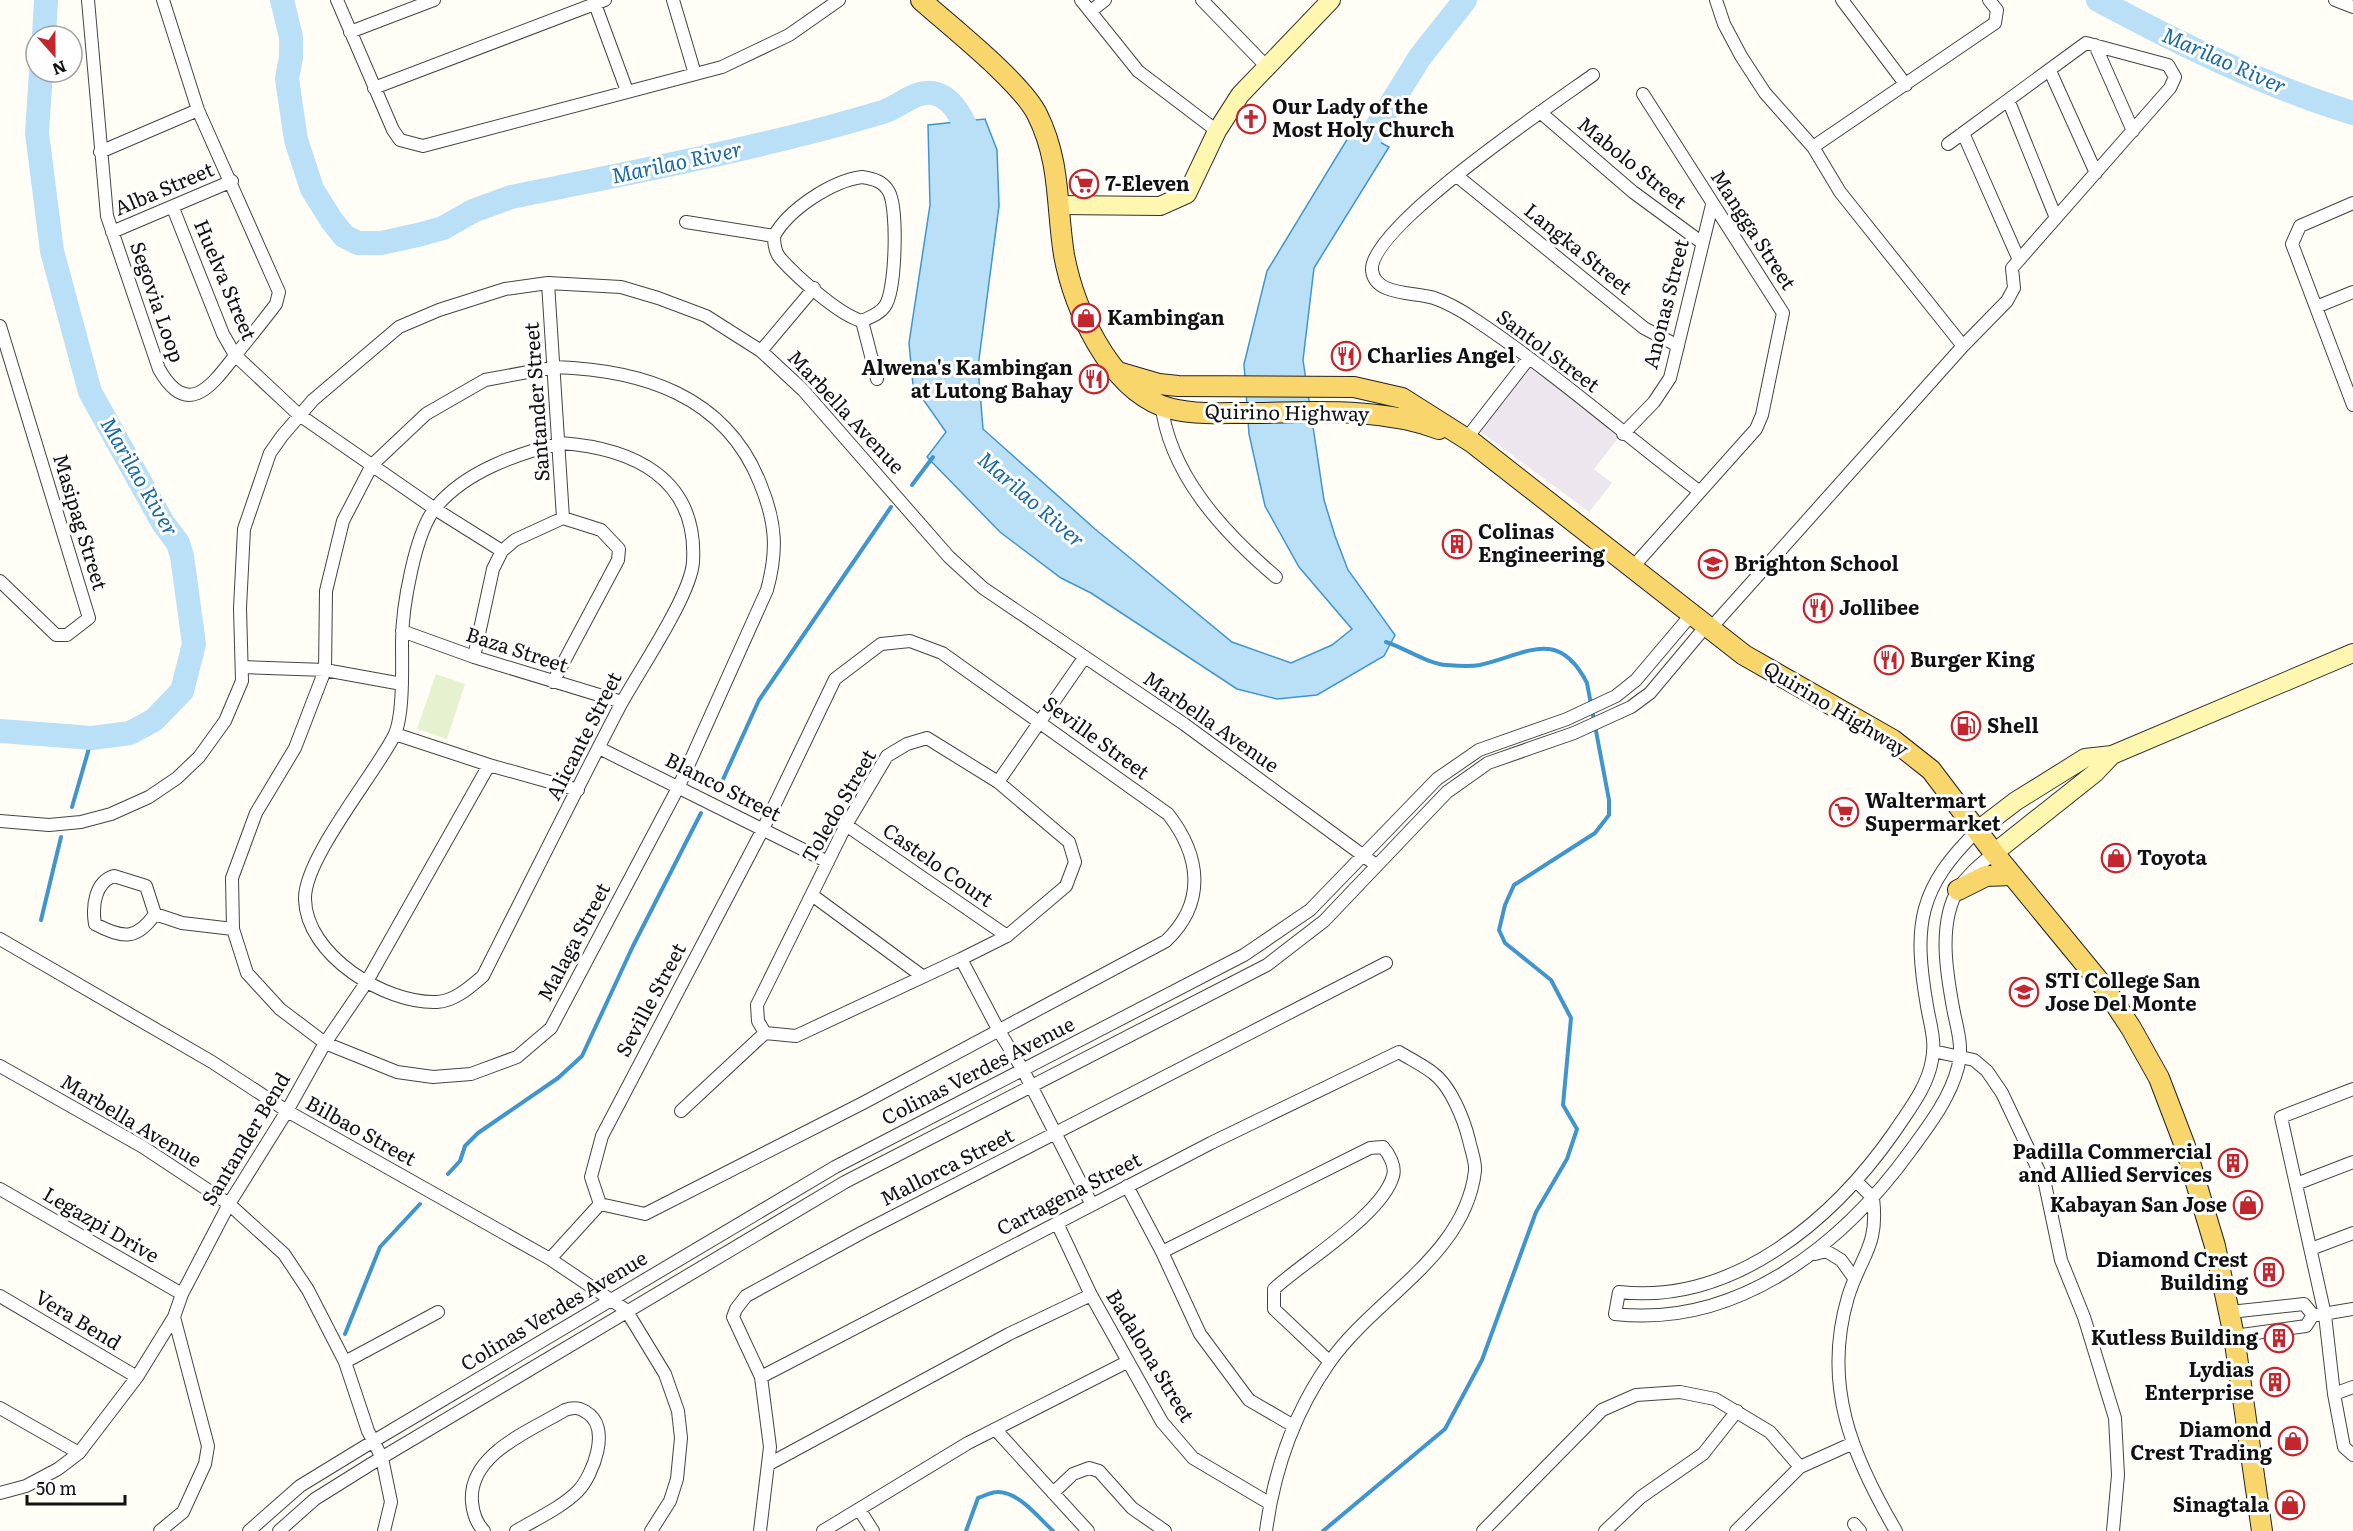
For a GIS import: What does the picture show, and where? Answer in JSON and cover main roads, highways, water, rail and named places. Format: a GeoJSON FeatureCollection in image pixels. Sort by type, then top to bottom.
{"type":"FeatureCollection","features":[{"type":"Feature","properties":{"kind":"main road","name":"Quirino Highway"},"geometry":{"type":"LineString","coordinates":[[921,0],[1003,75],[1036,111],[1052,155],[1060,205],[1064,256],[1073,287],[1096,344],[1138,393],[1161,405],[1191,412],[1316,413],[1403,417],[1466,439]]}},
{"type":"Feature","properties":{"kind":"main road","name":"Quirino Highway"},"geometry":{"type":"LineString","coordinates":[[1118,372],[1159,384],[1354,387],[1402,398],[1466,439],[1744,655],[1893,740],[1931,770],[1994,853],[2104,987],[2131,1028],[2159,1078],[2201,1195],[2230,1312],[2262,1531]]}},
{"type":"Feature","properties":{"kind":"main road"},"geometry":{"type":"LineString","coordinates":[[1958,890],[1986,876],[2012,875]]}},
{"type":"Feature","properties":{"kind":"water"},"geometry":{"type":"Polygon","coordinates":[[[985,119],[997,150],[999,206],[978,367],[983,429],[1095,529],[1232,642],[1291,663],[1332,645],[1352,629],[1299,567],[1265,506],[1249,434],[1244,364],[1267,271],[1354,128],[1389,147],[1314,268],[1303,360],[1324,500],[1348,570],[1395,635],[1384,656],[1317,695],[1277,699],[1237,689],[1091,593],[1061,578],[1000,532],[927,457],[946,432],[913,385],[909,343],[930,205],[928,125],[985,119]]]}},
{"type":"Feature","properties":{"kind":"waterway","name":"Marilao River"},"geometry":{"type":"LineString","coordinates":[[45,24],[46,0]]}},
{"type":"Feature","properties":{"kind":"waterway","name":"Marilao River"},"geometry":{"type":"LineString","coordinates":[[282,0],[291,37],[291,57],[287,79],[296,140],[312,189],[344,236],[358,243],[381,243],[443,228],[473,211],[511,197],[711,156],[830,127],[889,110],[913,96],[926,93],[941,96],[955,108],[965,125],[974,150]]}},
{"type":"Feature","properties":{"kind":"waterway","name":"Marilao River"},"geometry":{"type":"LineString","coordinates":[[1353,165],[1420,57],[1465,0]]}},
{"type":"Feature","properties":{"kind":"waterway","name":"Marilao River"},"geometry":{"type":"LineString","coordinates":[[2098,0],[2223,63],[2287,90],[2353,113]]}},
{"type":"Feature","properties":{"kind":"waterway","name":"Marilao River"},"geometry":{"type":"LineString","coordinates":[[0,731],[92,738],[130,733],[154,720],[182,691],[194,644],[182,556],[178,543],[163,523],[90,392],[52,251],[37,133],[40,84]]}},
{"type":"Feature","properties":{"kind":"waterway"},"geometry":{"type":"LineString","coordinates":[[912,485],[933,457]]}},
{"type":"Feature","properties":{"kind":"waterway"},"geometry":{"type":"LineString","coordinates":[[720,786],[759,700],[891,507]]}},
{"type":"Feature","properties":{"kind":"waterway"},"geometry":{"type":"LineString","coordinates":[[1323,1531],[1445,1429],[1482,1360],[1536,1212],[1567,1159],[1577,1129],[1563,1105],[1571,1018],[1551,980],[1505,943],[1499,930],[1505,905],[1514,885],[1595,833],[1609,815],[1609,800],[1587,683],[1576,666],[1565,655],[1553,650],[1540,649],[1480,665],[1455,666],[1432,662],[1386,642]]}},
{"type":"Feature","properties":{"kind":"waterway"},"geometry":{"type":"LineString","coordinates":[[72,807],[92,738]]}},
{"type":"Feature","properties":{"kind":"waterway"},"geometry":{"type":"LineString","coordinates":[[448,1174],[460,1161],[465,1146],[478,1133],[558,1078],[582,1056],[633,946],[701,813]]}},
{"type":"Feature","properties":{"kind":"waterway"},"geometry":{"type":"LineString","coordinates":[[41,920],[61,837]]}},
{"type":"Feature","properties":{"kind":"waterway"},"geometry":{"type":"LineString","coordinates":[[345,1334],[380,1247],[420,1204]]}},
{"type":"Feature","properties":{"kind":"waterway"},"geometry":{"type":"LineString","coordinates":[[966,1531],[978,1498],[997,1492],[1020,1500],[1053,1531]]}},
{"type":"Feature","properties":{"kind":"place","name":"Our Lady of the Most Holy Church"},"geometry":{"type":"Point","coordinates":[1251,119]}},
{"type":"Feature","properties":{"kind":"place","name":"7-Eleven"},"geometry":{"type":"Point","coordinates":[1084,184]}},
{"type":"Feature","properties":{"kind":"place","name":"Kambingan"},"geometry":{"type":"Point","coordinates":[1086,318]}},
{"type":"Feature","properties":{"kind":"place","name":"Charlies Angel"},"geometry":{"type":"Point","coordinates":[1346,356]}},
{"type":"Feature","properties":{"kind":"place","name":"Alwena's Kambingan at Lutong Bahay"},"geometry":{"type":"Point","coordinates":[1094,379]}},
{"type":"Feature","properties":{"kind":"place","name":"Colinas Engineering"},"geometry":{"type":"Point","coordinates":[1457,544]}},
{"type":"Feature","properties":{"kind":"place","name":"Brighton School"},"geometry":{"type":"Point","coordinates":[1713,564]}},
{"type":"Feature","properties":{"kind":"place","name":"Jollibee"},"geometry":{"type":"Point","coordinates":[1818,608]}},
{"type":"Feature","properties":{"kind":"place","name":"Burger King"},"geometry":{"type":"Point","coordinates":[1889,660]}},
{"type":"Feature","properties":{"kind":"place","name":"Shell"},"geometry":{"type":"Point","coordinates":[1966,726]}},
{"type":"Feature","properties":{"kind":"place","name":"Waltermart Supermarket"},"geometry":{"type":"Point","coordinates":[1844,812]}},
{"type":"Feature","properties":{"kind":"place","name":"Toyota"},"geometry":{"type":"Point","coordinates":[2116,858]}},
{"type":"Feature","properties":{"kind":"place","name":"STI College San Jose Del Monte"},"geometry":{"type":"Point","coordinates":[2024,992]}},
{"type":"Feature","properties":{"kind":"place","name":"Padilla Commercial and Allied Services"},"geometry":{"type":"Point","coordinates":[2233,1163]}},
{"type":"Feature","properties":{"kind":"place","name":"Kabayan San Jose"},"geometry":{"type":"Point","coordinates":[2248,1205]}},
{"type":"Feature","properties":{"kind":"place","name":"Diamond Crest Building"},"geometry":{"type":"Point","coordinates":[2269,1272]}},
{"type":"Feature","properties":{"kind":"place","name":"Kutless Building"},"geometry":{"type":"Point","coordinates":[2279,1338]}},
{"type":"Feature","properties":{"kind":"place","name":"Lydias Enterprise"},"geometry":{"type":"Point","coordinates":[2275,1382]}},
{"type":"Feature","properties":{"kind":"place","name":"Diamond Crest Trading"},"geometry":{"type":"Point","coordinates":[2293,1441]}},
{"type":"Feature","properties":{"kind":"place","name":"Sinagtala"},"geometry":{"type":"Point","coordinates":[2290,1505]}}]}
